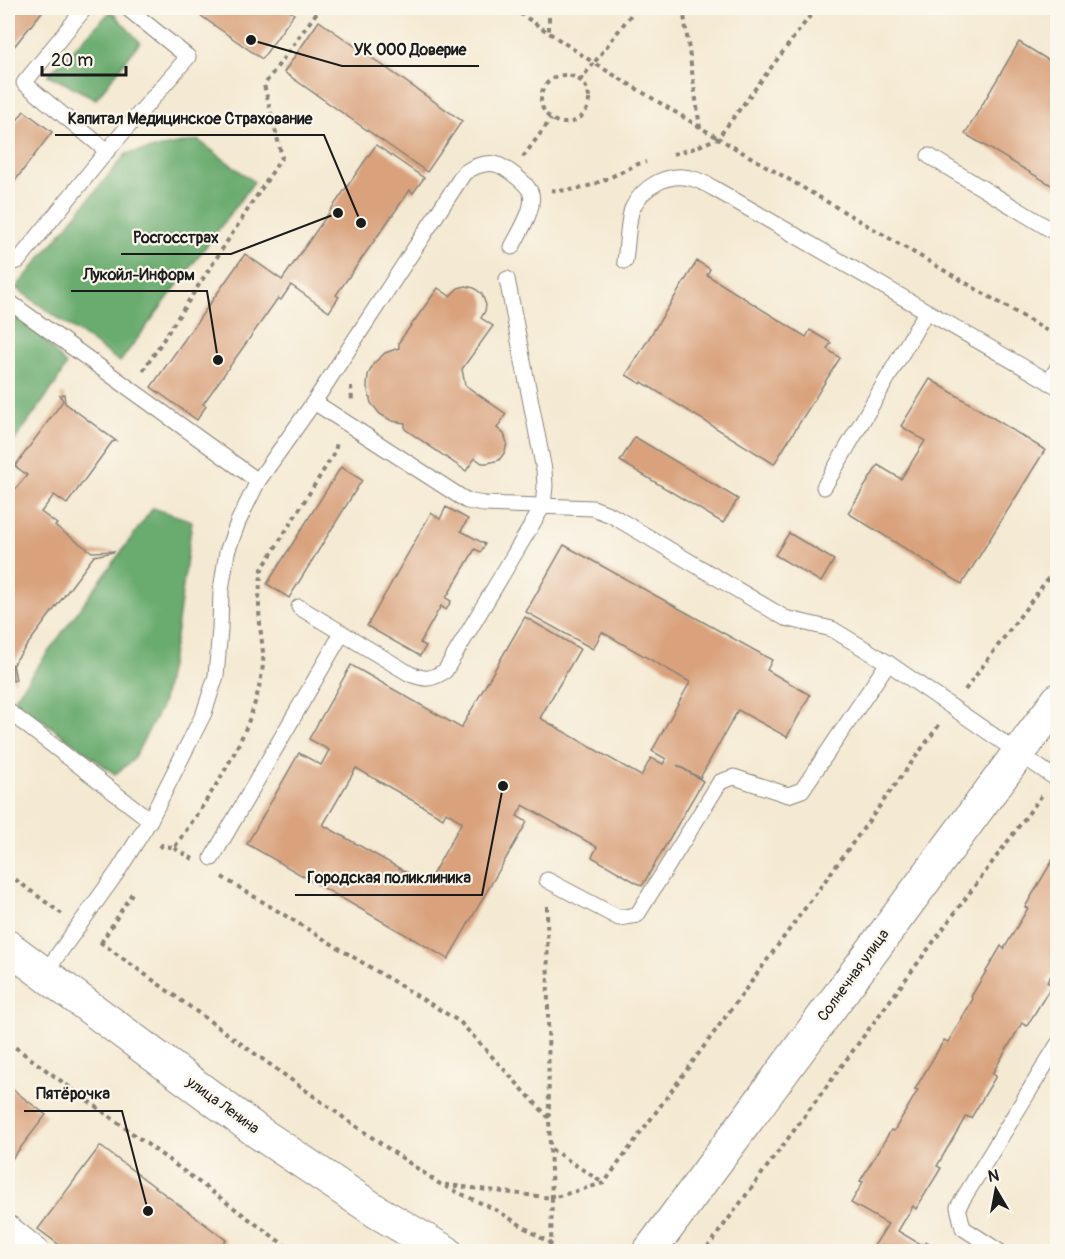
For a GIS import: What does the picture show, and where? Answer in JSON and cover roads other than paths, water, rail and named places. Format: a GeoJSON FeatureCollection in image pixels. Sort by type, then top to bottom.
{"type":"FeatureCollection","features":[{"type":"Feature","properties":{"kind":"street","name":"Солнечная улица"},"geometry":{"type":"LineString","coordinates":[[649,1251],[1058,700]]}},
{"type":"Feature","properties":{"kind":"street","name":"улица Ленина"},"geometry":{"type":"LineString","coordinates":[[8,947],[258,1131],[379,1213],[446,1251]]}},
{"type":"Feature","properties":{"kind":"street"},"geometry":{"type":"LineString","coordinates":[[8,1232],[34,1251]]}},
{"type":"Feature","properties":{"kind":"lane"},"geometry":{"type":"LineString","coordinates":[[86,8],[24,83],[107,151]]}},
{"type":"Feature","properties":{"kind":"lane"},"geometry":{"type":"LineString","coordinates":[[8,263],[18,261],[107,151],[188,57],[127,8]]}},
{"type":"Feature","properties":{"kind":"lane"},"geometry":{"type":"LineString","coordinates":[[929,156],[1058,234]]}},
{"type":"Feature","properties":{"kind":"lane"},"geometry":{"type":"LineString","coordinates":[[44,974],[118,872],[150,820],[204,713],[216,676],[221,590],[228,552],[238,522],[258,481],[314,402],[464,173],[477,165],[495,164],[522,180],[531,193],[530,210],[512,247]]}},
{"type":"Feature","properties":{"kind":"lane"},"geometry":{"type":"LineString","coordinates":[[626,261],[631,211],[643,191],[655,183],[674,177],[692,178],[715,189],[1053,384],[1058,367]]}},
{"type":"Feature","properties":{"kind":"lane"},"geometry":{"type":"LineString","coordinates":[[299,607],[410,674],[432,679],[445,671],[543,506],[544,470],[507,279]]}},
{"type":"Feature","properties":{"kind":"lane"},"geometry":{"type":"LineString","coordinates":[[8,301],[258,481]]}},
{"type":"Feature","properties":{"kind":"lane"},"geometry":{"type":"LineString","coordinates":[[824,487],[926,312]]}},
{"type":"Feature","properties":{"kind":"lane"},"geometry":{"type":"LineString","coordinates":[[314,402],[467,501],[484,504],[593,508],[612,514],[785,618],[832,629],[888,663],[1056,779]]}},
{"type":"Feature","properties":{"kind":"lane"},"geometry":{"type":"LineString","coordinates":[[214,866],[342,633]]}},
{"type":"Feature","properties":{"kind":"lane"},"geometry":{"type":"LineString","coordinates":[[548,880],[619,918],[637,915],[720,782],[734,777],[788,795],[802,790],[888,663]]}},
{"type":"Feature","properties":{"kind":"lane"},"geometry":{"type":"LineString","coordinates":[[8,711],[150,820]]}},
{"type":"Feature","properties":{"kind":"lane"},"geometry":{"type":"LineString","coordinates":[[1000,1251],[963,1228],[958,1207],[1058,1044]]}},
{"type":"Feature","properties":{"kind":"place","name":"УК ООО Доверие"},"geometry":{"type":"Point","coordinates":[251,40]}},
{"type":"Feature","properties":{"kind":"place","name":"Росгосстрах"},"geometry":{"type":"Point","coordinates":[338,213]}},
{"type":"Feature","properties":{"kind":"place","name":"Капитал Медицинское Страхование"},"geometry":{"type":"Point","coordinates":[361,223]}},
{"type":"Feature","properties":{"kind":"place","name":"Лукойл-Информ"},"geometry":{"type":"Point","coordinates":[218,360]}},
{"type":"Feature","properties":{"kind":"place","name":"Городская поликлиника"},"geometry":{"type":"Point","coordinates":[503,786]}},
{"type":"Feature","properties":{"kind":"place","name":"Пятёрочка"},"geometry":{"type":"Point","coordinates":[148,1211]}}]}
